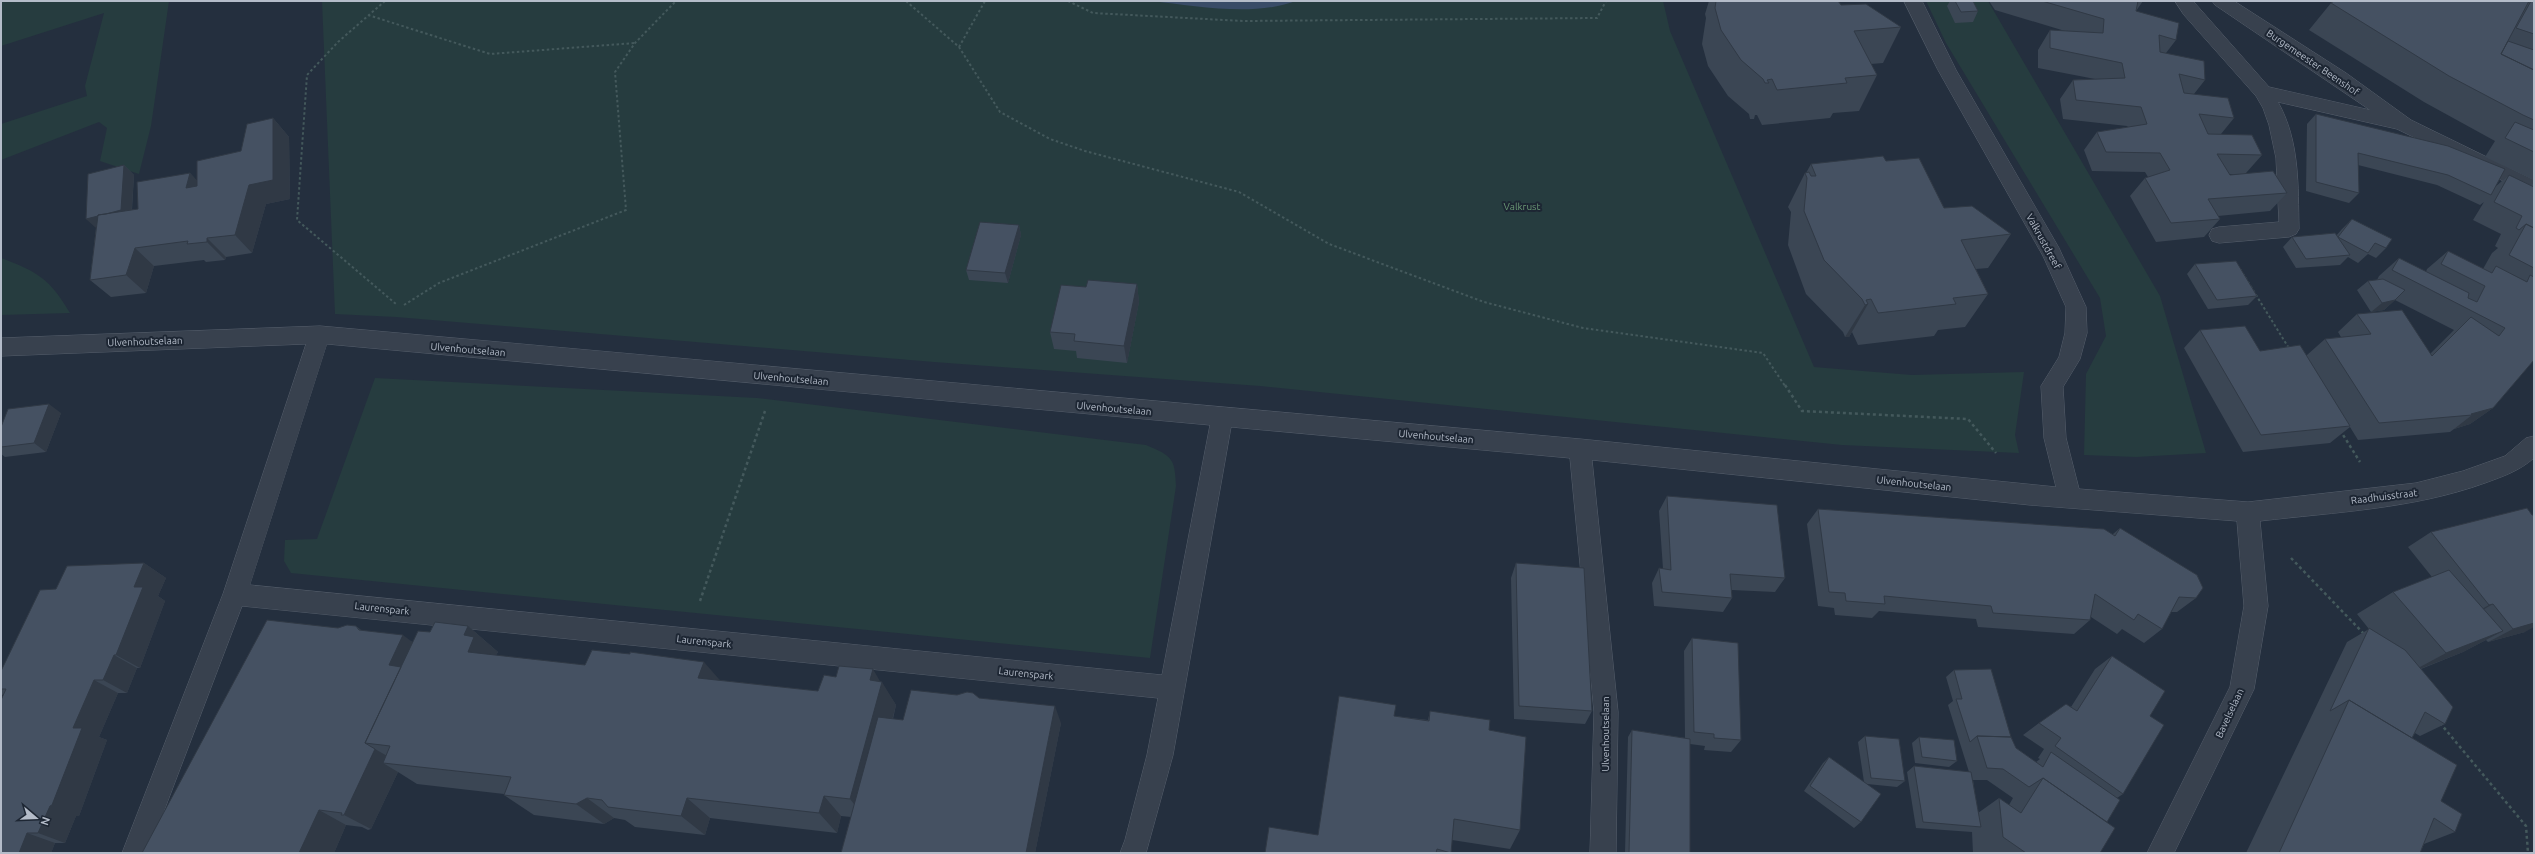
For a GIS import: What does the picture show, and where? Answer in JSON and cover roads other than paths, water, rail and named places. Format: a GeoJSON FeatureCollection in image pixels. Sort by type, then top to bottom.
{"type":"FeatureCollection","features":[{"type":"Feature","properties":{"kind":"street","name":"Valkrustdreef"},"geometry":{"type":"LineString","coordinates":[[1913,1],[1947,70],[2052,254],[2076,308],[2076,333],[2069,358],[2052,386],[2055,438],[2070,498]]}},
{"type":"Feature","properties":{"kind":"street"},"geometry":{"type":"LineString","coordinates":[[2184,1],[2190,11],[2263,92],[2272,107],[2287,154],[2289,229],[2220,235]]}},
{"type":"Feature","properties":{"kind":"street","name":"Burgemeester Beenshof"},"geometry":{"type":"LineString","coordinates":[[2221,1],[2339,78],[2404,125],[2534,189]]}},
{"type":"Feature","properties":{"kind":"street","name":"Burgemeester Beenshof"},"geometry":{"type":"LineString","coordinates":[[2263,92],[2404,125]]}},
{"type":"Feature","properties":{"kind":"street","name":"Ulvenhoutselaan"},"geometry":{"type":"LineString","coordinates":[[1,346],[320,335],[1222,418],[1580,449],[2030,495],[2248,512]]}},
{"type":"Feature","properties":{"kind":"street"},"geometry":{"type":"LineString","coordinates":[[135,853],[235,594],[320,335]]}},
{"type":"Feature","properties":{"kind":"street"},"geometry":{"type":"LineString","coordinates":[[1133,853],[1138,842],[1160,755],[1222,418]]}},
{"type":"Feature","properties":{"kind":"street","name":"Raadhuisstraat"},"geometry":{"type":"LineString","coordinates":[[2248,512],[2381,496],[2416,494],[2463,481],[2512,463],[2534,445]]}},
{"type":"Feature","properties":{"kind":"street","name":"Ulvenhoutselaan"},"geometry":{"type":"LineString","coordinates":[[1580,449],[1606,712],[1603,853]]}},
{"type":"Feature","properties":{"kind":"street","name":"Bavelselaan"},"geometry":{"type":"LineString","coordinates":[[2160,853],[2242,689],[2256,606],[2248,512]]}},
{"type":"Feature","properties":{"kind":"street","name":"Laurenspark"},"geometry":{"type":"LineString","coordinates":[[235,594],[1173,688]]}},
{"type":"Feature","properties":{"kind":"water"},"geometry":{"type":"Polygon","coordinates":[[[1151,1],[1296,1],[1279,6],[1261,8],[1224,9],[1151,1]]]}},
{"type":"Feature","properties":{"kind":"park label","name":"Valkrust"},"geometry":{"type":"Point","coordinates":[1522,206]}}]}
